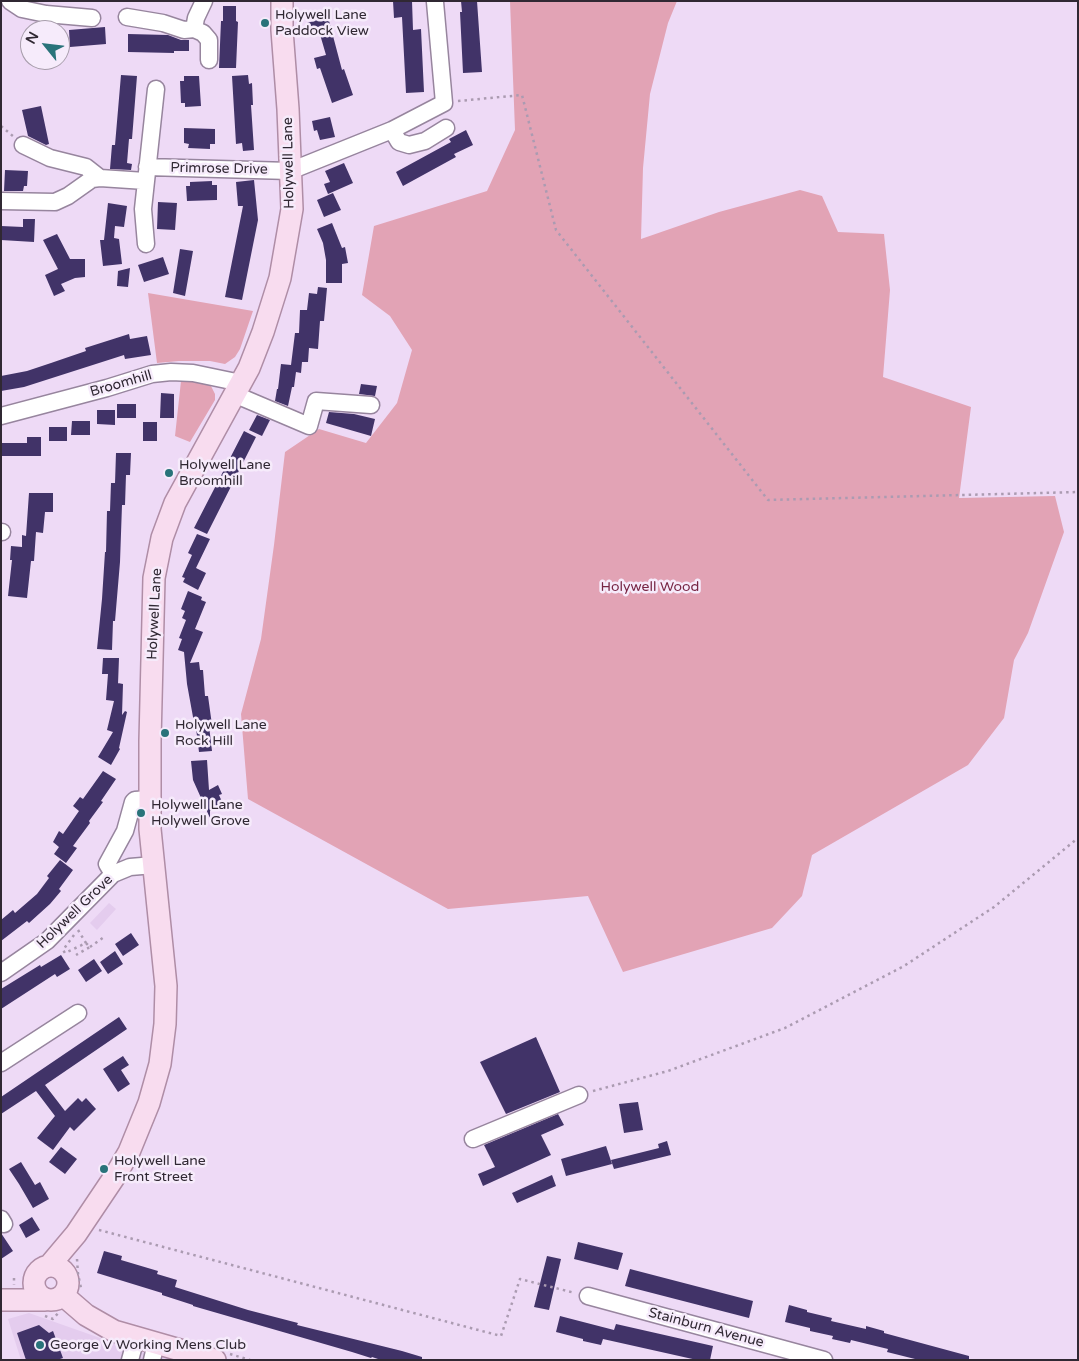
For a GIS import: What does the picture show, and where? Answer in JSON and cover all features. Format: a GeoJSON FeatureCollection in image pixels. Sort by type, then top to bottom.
{"type":"FeatureCollection","features":[{"type":"Feature","properties":{"kind":"main road","name":"Holywell Lane"},"geometry":{"type":"LineString","coordinates":[[52,1284],[86,1231],[129,1152],[148,1103],[160,1064],[165,1024],[166,986],[150,829],[154,578],[162,538],[175,503],[249,368],[264,332],[280,278],[292,209],[282,1]]}},
{"type":"Feature","properties":{"kind":"main road"},"geometry":{"type":"LineString","coordinates":[[1,1299],[52,1284],[86,1315],[114,1330],[136,1338],[154,1352],[215,1360]]}},
{"type":"Feature","properties":{"kind":"street"},"geometry":{"type":"LineString","coordinates":[[10,1],[22,9],[46,14],[92,18]]}},
{"type":"Feature","properties":{"kind":"street"},"geometry":{"type":"LineString","coordinates":[[194,29],[196,18],[204,1]]}},
{"type":"Feature","properties":{"kind":"street"},"geometry":{"type":"LineString","coordinates":[[290,171],[392,130],[444,103],[434,2]]}},
{"type":"Feature","properties":{"kind":"street"},"geometry":{"type":"LineString","coordinates":[[127,17],[163,23],[184,30],[194,29],[204,33],[209,40],[209,60]]}},
{"type":"Feature","properties":{"kind":"street"},"geometry":{"type":"LineString","coordinates":[[146,244],[143,208],[156,89]]}},
{"type":"Feature","properties":{"kind":"street"},"geometry":{"type":"LineString","coordinates":[[392,130],[399,142],[409,145],[425,141],[446,128]]}},
{"type":"Feature","properties":{"kind":"street"},"geometry":{"type":"LineString","coordinates":[[23,145],[50,158],[86,167],[100,178]]}},
{"type":"Feature","properties":{"kind":"street","name":"Primrose Drive"},"geometry":{"type":"LineString","coordinates":[[100,178],[146,174],[290,171]]}},
{"type":"Feature","properties":{"kind":"street"},"geometry":{"type":"LineString","coordinates":[[1,201],[55,202],[68,196],[92,179],[100,178]]}},
{"type":"Feature","properties":{"kind":"street","name":"Broomhill"},"geometry":{"type":"LineString","coordinates":[[1,416],[152,374],[172,372],[193,373],[239,389],[308,426],[316,401],[371,405]]}},
{"type":"Feature","properties":{"kind":"street"},"geometry":{"type":"LineString","coordinates":[[113,874],[107,864],[126,831],[133,802],[135,800],[150,799]]}},
{"type":"Feature","properties":{"kind":"street","name":"Holywell Grove"},"geometry":{"type":"LineString","coordinates":[[1,973],[76,923],[96,890],[113,874],[130,867],[154,865]]}},
{"type":"Feature","properties":{"kind":"street"},"geometry":{"type":"LineString","coordinates":[[1,1063],[78,1013]]}},
{"type":"Feature","properties":{"kind":"street"},"geometry":{"type":"LineString","coordinates":[[473,1139],[579,1094]]}},
{"type":"Feature","properties":{"kind":"street","name":"Stainburn Avenue"},"geometry":{"type":"LineString","coordinates":[[588,1296],[824,1360]]}},
{"type":"Feature","properties":{"kind":"street"},"geometry":{"type":"LineString","coordinates":[[130,1360],[136,1338]]}},
{"type":"Feature","properties":{"kind":"path"},"geometry":{"type":"LineString","coordinates":[[444,103],[522,95],[556,230],[768,500],[1078,492]]}},
{"type":"Feature","properties":{"kind":"path"},"geometry":{"type":"LineString","coordinates":[[579,1094],[668,1071],[784,1028],[904,966],[994,906],[1078,838]]}},
{"type":"Feature","properties":{"kind":"path"},"geometry":{"type":"LineString","coordinates":[[76,923],[63,950],[65,953],[86,943]]}},
{"type":"Feature","properties":{"kind":"path"},"geometry":{"type":"LineString","coordinates":[[76,923],[90,947]]}},
{"type":"Feature","properties":{"kind":"path"},"geometry":{"type":"LineString","coordinates":[[76,955],[104,937]]}},
{"type":"Feature","properties":{"kind":"path"},"geometry":{"type":"LineString","coordinates":[[86,1231],[501,1336],[520,1279],[588,1296]]}},
{"type":"Feature","properties":{"kind":"shaded area"},"geometry":{"type":"Polygon","coordinates":[[[109,903],[116,909],[97,930],[90,923],[109,903]]]}},
{"type":"Feature","properties":{"kind":"shaded area"},"geometry":{"type":"Polygon","coordinates":[[[29,1313],[120,1345],[184,1360],[21,1360],[8,1319],[29,1313]]]}},
{"type":"Feature","properties":{"kind":"green space","name":"Holywell Wood"},"geometry":{"type":"Polygon","coordinates":[[[510,1],[677,1],[668,23],[650,94],[643,168],[641,239],[719,212],[800,190],[822,196],[838,232],[884,234],[890,290],[883,377],[971,407],[959,498],[1055,496],[1064,532],[1028,633],[1014,660],[1004,718],[968,765],[812,855],[802,896],[772,928],[623,972],[588,896],[448,909],[248,799],[241,714],[261,639],[285,452],[319,429],[366,443],[397,403],[412,350],[390,316],[362,295],[374,226],[487,191],[515,130],[510,1]]]}},
{"type":"Feature","properties":{"kind":"green space"},"geometry":{"type":"Polygon","coordinates":[[[148,293],[253,311],[240,349],[235,357],[225,364],[210,361],[157,363],[148,293]]]}},
{"type":"Feature","properties":{"kind":"green space"},"geometry":{"type":"Polygon","coordinates":[[[181,381],[209,382],[215,394],[215,400],[190,442],[175,436],[181,381]]]}},
{"type":"Feature","properties":{"kind":"building"},"geometry":{"type":"Polygon","coordinates":[[[393,1],[412,1],[413,30],[421,29],[424,92],[406,93],[402,17],[394,18],[393,1]]]}},
{"type":"Feature","properties":{"kind":"building"},"geometry":{"type":"Polygon","coordinates":[[[461,1],[477,1],[482,72],[463,73],[461,1]]]}},
{"type":"Feature","properties":{"kind":"building"},"geometry":{"type":"Polygon","coordinates":[[[223,6],[236,6],[236,21],[238,22],[236,68],[219,68],[223,6]]]}},
{"type":"Feature","properties":{"kind":"building"},"geometry":{"type":"Polygon","coordinates":[[[328,17],[342,70],[344,69],[353,95],[332,103],[320,68],[317,69],[314,58],[326,55],[319,31],[310,33],[307,23],[328,17]]]}},
{"type":"Feature","properties":{"kind":"building"},"geometry":{"type":"Polygon","coordinates":[[[105,27],[106,44],[70,47],[70,30],[105,27]]]}},
{"type":"Feature","properties":{"kind":"building"},"geometry":{"type":"Polygon","coordinates":[[[128,34],[168,35],[181,40],[189,40],[189,51],[174,51],[174,53],[128,52],[128,34]]]}},
{"type":"Feature","properties":{"kind":"building"},"geometry":{"type":"Polygon","coordinates":[[[121,75],[137,76],[132,139],[129,139],[127,163],[132,164],[131,170],[110,169],[112,145],[115,145],[121,75]]]}},
{"type":"Feature","properties":{"kind":"building"},"geometry":{"type":"Polygon","coordinates":[[[248,75],[249,84],[252,83],[253,105],[251,105],[254,150],[243,151],[242,143],[236,144],[232,76],[248,75]]]}},
{"type":"Feature","properties":{"kind":"building"},"geometry":{"type":"Polygon","coordinates":[[[184,76],[199,76],[201,106],[185,107],[185,103],[181,103],[180,81],[184,81],[184,76]]]}},
{"type":"Feature","properties":{"kind":"building"},"geometry":{"type":"Polygon","coordinates":[[[41,106],[49,144],[46,145],[28,136],[22,110],[41,106]]]}},
{"type":"Feature","properties":{"kind":"building"},"geometry":{"type":"Polygon","coordinates":[[[330,117],[335,137],[320,140],[317,130],[314,131],[312,121],[330,117]]]}},
{"type":"Feature","properties":{"kind":"building"},"geometry":{"type":"Polygon","coordinates":[[[184,128],[215,129],[215,144],[210,144],[210,149],[188,148],[189,144],[184,143],[184,128]]]}},
{"type":"Feature","properties":{"kind":"building"},"geometry":{"type":"Polygon","coordinates":[[[466,130],[473,145],[454,154],[456,157],[403,186],[396,172],[451,142],[449,139],[466,130]]]}},
{"type":"Feature","properties":{"kind":"building"},"geometry":{"type":"Polygon","coordinates":[[[344,163],[353,183],[328,194],[324,184],[330,182],[325,171],[344,163]]]}},
{"type":"Feature","properties":{"kind":"building"},"geometry":{"type":"Polygon","coordinates":[[[5,170],[28,171],[27,186],[24,186],[23,191],[4,191],[5,170]]]}},
{"type":"Feature","properties":{"kind":"building"},"geometry":{"type":"Polygon","coordinates":[[[254,180],[258,220],[242,300],[225,297],[243,206],[238,206],[236,182],[254,180]]]}},
{"type":"Feature","properties":{"kind":"building"},"geometry":{"type":"Polygon","coordinates":[[[212,181],[212,185],[217,185],[217,200],[187,201],[186,186],[190,186],[190,182],[212,181]]]}},
{"type":"Feature","properties":{"kind":"building"},"geometry":{"type":"Polygon","coordinates":[[[333,193],[341,210],[324,217],[317,200],[333,193]]]}},
{"type":"Feature","properties":{"kind":"building"},"geometry":{"type":"Polygon","coordinates":[[[158,202],[177,203],[175,230],[157,229],[158,202]]]}},
{"type":"Feature","properties":{"kind":"building"},"geometry":{"type":"Polygon","coordinates":[[[108,203],[127,206],[124,227],[115,226],[114,238],[119,239],[122,264],[103,266],[100,240],[104,240],[108,203]]]}},
{"type":"Feature","properties":{"kind":"building"},"geometry":{"type":"Polygon","coordinates":[[[23,219],[35,219],[34,242],[1,240],[1,226],[23,227],[23,219]]]}},
{"type":"Feature","properties":{"kind":"building"},"geometry":{"type":"Polygon","coordinates":[[[332,223],[342,248],[345,247],[348,263],[342,264],[342,283],[326,283],[326,260],[323,243],[317,229],[332,223]]]}},
{"type":"Feature","properties":{"kind":"building"},"geometry":{"type":"Polygon","coordinates":[[[57,234],[70,259],[85,259],[85,277],[75,278],[61,284],[65,291],[54,296],[45,275],[58,269],[43,240],[57,234]]]}},
{"type":"Feature","properties":{"kind":"building"},"geometry":{"type":"Polygon","coordinates":[[[180,249],[193,251],[185,296],[173,293],[180,249]]]}},
{"type":"Feature","properties":{"kind":"building"},"geometry":{"type":"Polygon","coordinates":[[[163,257],[169,274],[144,282],[138,265],[163,257]]]}},
{"type":"Feature","properties":{"kind":"building"},"geometry":{"type":"Polygon","coordinates":[[[130,268],[128,287],[117,286],[118,271],[130,268]]]}},
{"type":"Feature","properties":{"kind":"building"},"geometry":{"type":"Polygon","coordinates":[[[318,287],[327,288],[324,321],[320,321],[318,349],[309,348],[308,362],[302,362],[301,373],[296,372],[288,406],[275,401],[281,364],[291,365],[295,333],[299,333],[300,310],[307,310],[309,293],[317,294],[318,287]]]}},
{"type":"Feature","properties":{"kind":"building"},"geometry":{"type":"Polygon","coordinates":[[[129,334],[130,339],[147,336],[151,355],[125,359],[124,355],[24,387],[1,391],[1,376],[27,371],[86,351],[85,348],[129,334]]]}},
{"type":"Feature","properties":{"kind":"building"},"geometry":{"type":"Polygon","coordinates":[[[361,384],[377,386],[375,396],[359,394],[361,384]]]}},
{"type":"Feature","properties":{"kind":"building"},"geometry":{"type":"Polygon","coordinates":[[[161,393],[174,394],[174,418],[160,418],[161,393]]]}},
{"type":"Feature","properties":{"kind":"building"},"geometry":{"type":"Polygon","coordinates":[[[117,404],[136,404],[136,418],[117,418],[117,404]]]}},
{"type":"Feature","properties":{"kind":"building"},"geometry":{"type":"Polygon","coordinates":[[[97,410],[115,410],[115,425],[97,424],[97,410]]]}},
{"type":"Feature","properties":{"kind":"building"},"geometry":{"type":"Polygon","coordinates":[[[329,412],[354,414],[375,419],[371,436],[326,423],[329,412]]]}},
{"type":"Feature","properties":{"kind":"building"},"geometry":{"type":"Polygon","coordinates":[[[257,415],[270,420],[262,436],[249,430],[257,415]]]}},
{"type":"Feature","properties":{"kind":"building"},"geometry":{"type":"Polygon","coordinates":[[[72,421],[90,421],[90,435],[71,435],[72,421]]]}},
{"type":"Feature","properties":{"kind":"building"},"geometry":{"type":"Polygon","coordinates":[[[143,422],[157,422],[157,441],[143,441],[143,422]]]}},
{"type":"Feature","properties":{"kind":"building"},"geometry":{"type":"Polygon","coordinates":[[[49,427],[67,427],[67,441],[49,441],[49,427]]]}},
{"type":"Feature","properties":{"kind":"building"},"geometry":{"type":"Polygon","coordinates":[[[244,431],[256,437],[207,534],[194,528],[244,431]]]}},
{"type":"Feature","properties":{"kind":"building"},"geometry":{"type":"Polygon","coordinates":[[[27,437],[41,437],[41,456],[1,456],[1,443],[27,443],[27,437]]]}},
{"type":"Feature","properties":{"kind":"building"},"geometry":{"type":"Polygon","coordinates":[[[116,453],[131,453],[130,475],[126,475],[125,505],[122,505],[120,562],[115,621],[113,621],[112,650],[97,649],[106,552],[107,511],[110,511],[111,483],[115,483],[116,453]]]}},
{"type":"Feature","properties":{"kind":"building"},"geometry":{"type":"Polygon","coordinates":[[[29,493],[53,493],[53,512],[45,512],[43,533],[36,532],[34,561],[31,561],[27,598],[8,596],[12,560],[10,560],[11,546],[22,547],[22,535],[26,536],[29,493]]]}},
{"type":"Feature","properties":{"kind":"building"},"geometry":{"type":"Polygon","coordinates":[[[197,534],[210,539],[196,568],[206,573],[198,590],[183,582],[185,578],[182,577],[192,555],[188,553],[197,534]]]}},
{"type":"Feature","properties":{"kind":"building"},"geometry":{"type":"Polygon","coordinates":[[[188,591],[202,597],[201,600],[206,602],[195,629],[203,632],[190,663],[199,662],[200,670],[203,670],[205,696],[208,696],[212,725],[209,726],[212,751],[199,752],[187,684],[184,652],[178,650],[182,639],[179,638],[186,620],[182,618],[185,611],[181,609],[188,591]]]}},
{"type":"Feature","properties":{"kind":"building"},"geometry":{"type":"Polygon","coordinates":[[[103,658],[119,658],[118,683],[123,684],[122,715],[125,711],[127,712],[120,749],[111,765],[98,757],[113,732],[107,730],[114,701],[106,700],[108,674],[102,674],[103,658]]]}},
{"type":"Feature","properties":{"kind":"building"},"geometry":{"type":"Polygon","coordinates":[[[207,760],[209,790],[218,785],[222,794],[219,795],[223,804],[210,811],[210,818],[193,780],[191,761],[207,760]]]}},
{"type":"Feature","properties":{"kind":"building"},"geometry":{"type":"Polygon","coordinates":[[[103,771],[116,779],[101,801],[103,802],[89,821],[90,823],[73,846],[77,848],[66,863],[54,854],[59,847],[53,842],[59,831],[63,834],[79,811],[73,806],[80,797],[83,799],[103,771]]]}},
{"type":"Feature","properties":{"kind":"building"},"geometry":{"type":"Polygon","coordinates":[[[60,860],[73,870],[59,889],[61,891],[29,923],[27,921],[1,941],[1,920],[13,910],[15,913],[37,894],[49,878],[47,876],[60,860]]]}},
{"type":"Feature","properties":{"kind":"building"},"geometry":{"type":"Polygon","coordinates":[[[131,933],[139,945],[123,956],[115,944],[131,933]]]}},
{"type":"Feature","properties":{"kind":"building"},"geometry":{"type":"Polygon","coordinates":[[[115,951],[123,964],[108,974],[100,962],[115,951]]]}},
{"type":"Feature","properties":{"kind":"building"},"geometry":{"type":"Polygon","coordinates":[[[61,955],[70,969],[57,977],[55,974],[1,1009],[1,989],[40,965],[41,967],[61,955]]]}},
{"type":"Feature","properties":{"kind":"building"},"geometry":{"type":"Polygon","coordinates":[[[94,959],[102,971],[86,982],[78,970],[94,959]]]}},
{"type":"Feature","properties":{"kind":"building"},"geometry":{"type":"Polygon","coordinates":[[[119,1017],[127,1029],[45,1085],[65,1111],[78,1098],[82,1102],[86,1098],[96,1109],[74,1131],[70,1127],[53,1150],[37,1138],[55,1116],[36,1091],[1,1114],[1,1097],[119,1017]]]}},
{"type":"Feature","properties":{"kind":"building"},"geometry":{"type":"Polygon","coordinates":[[[536,1037],[560,1092],[506,1114],[480,1062],[536,1037]]]}},
{"type":"Feature","properties":{"kind":"building"},"geometry":{"type":"Polygon","coordinates":[[[123,1056],[129,1065],[121,1070],[130,1084],[118,1092],[103,1069],[123,1056]]]}},
{"type":"Feature","properties":{"kind":"building"},"geometry":{"type":"Polygon","coordinates":[[[638,1102],[643,1130],[624,1133],[619,1104],[638,1102]]]}},
{"type":"Feature","properties":{"kind":"building"},"geometry":{"type":"Polygon","coordinates":[[[558,1114],[564,1125],[541,1135],[551,1155],[483,1186],[478,1174],[495,1167],[484,1145],[558,1114]]]}},
{"type":"Feature","properties":{"kind":"building"},"geometry":{"type":"Polygon","coordinates":[[[667,1141],[671,1155],[614,1169],[611,1160],[659,1148],[658,1144],[667,1141]]]}},
{"type":"Feature","properties":{"kind":"building"},"geometry":{"type":"Polygon","coordinates":[[[606,1146],[612,1164],[566,1176],[561,1159],[606,1146]]]}},
{"type":"Feature","properties":{"kind":"building"},"geometry":{"type":"Polygon","coordinates":[[[61,1147],[77,1159],[65,1174],[49,1162],[61,1147]]]}},
{"type":"Feature","properties":{"kind":"building"},"geometry":{"type":"Polygon","coordinates":[[[21,1162],[35,1185],[40,1182],[49,1199],[33,1208],[9,1169],[21,1162]]]}},
{"type":"Feature","properties":{"kind":"building"},"geometry":{"type":"Polygon","coordinates":[[[552,1175],[556,1186],[517,1203],[512,1193],[552,1175]]]}},
{"type":"Feature","properties":{"kind":"building"},"geometry":{"type":"Polygon","coordinates":[[[32,1217],[40,1230],[26,1238],[19,1225],[32,1217]]]}},
{"type":"Feature","properties":{"kind":"building"},"geometry":{"type":"Polygon","coordinates":[[[1,1233],[13,1251],[1,1259],[1,1233]]]}},
{"type":"Feature","properties":{"kind":"building"},"geometry":{"type":"Polygon","coordinates":[[[578,1242],[623,1253],[618,1270],[574,1259],[578,1242]]]}},
{"type":"Feature","properties":{"kind":"building"},"geometry":{"type":"Polygon","coordinates":[[[104,1251],[122,1256],[121,1260],[158,1271],[157,1274],[177,1280],[175,1287],[248,1310],[298,1323],[297,1325],[402,1351],[422,1357],[422,1360],[381,1360],[371,1358],[193,1306],[162,1295],[162,1293],[97,1273],[104,1251]]]}},
{"type":"Feature","properties":{"kind":"building"},"geometry":{"type":"Polygon","coordinates":[[[547,1256],[561,1259],[549,1310],[534,1307],[547,1256]]]}},
{"type":"Feature","properties":{"kind":"building"},"geometry":{"type":"Polygon","coordinates":[[[630,1269],[753,1301],[749,1318],[625,1286],[630,1269]]]}},
{"type":"Feature","properties":{"kind":"building"},"geometry":{"type":"Polygon","coordinates":[[[789,1305],[832,1318],[831,1321],[866,1329],[866,1326],[884,1331],[884,1333],[969,1356],[969,1360],[919,1360],[887,1352],[888,1349],[851,1340],[850,1343],[832,1339],[833,1336],[810,1331],[810,1328],[785,1322],[789,1305]]]}},
{"type":"Feature","properties":{"kind":"building"},"geometry":{"type":"Polygon","coordinates":[[[560,1316],[614,1330],[616,1324],[713,1346],[710,1360],[697,1360],[603,1339],[601,1345],[583,1341],[583,1339],[556,1332],[560,1316]]]}},
{"type":"Feature","properties":{"kind":"building","name":"George V Working Mens Club"},"geometry":{"type":"Polygon","coordinates":[[[39,1325],[49,1333],[53,1331],[63,1358],[57,1360],[26,1360],[17,1333],[39,1325]]]}},
{"type":"Feature","properties":{"kind":"place","name":"Holywell Lane Paddock View"},"geometry":{"type":"Point","coordinates":[265,23]}},
{"type":"Feature","properties":{"kind":"place","name":"Holywell Lane Broomhill"},"geometry":{"type":"Point","coordinates":[169,473]}},
{"type":"Feature","properties":{"kind":"place","name":"Holywell Lane Rock Hill"},"geometry":{"type":"Point","coordinates":[165,733]}},
{"type":"Feature","properties":{"kind":"place","name":"Holywell Lane Holywell Grove"},"geometry":{"type":"Point","coordinates":[141,813]}},
{"type":"Feature","properties":{"kind":"place","name":"Holywell Lane Front Street"},"geometry":{"type":"Point","coordinates":[104,1169]}},
{"type":"Feature","properties":{"kind":"place","name":"George V Working Mens Club"},"geometry":{"type":"Point","coordinates":[40,1345]}}]}
